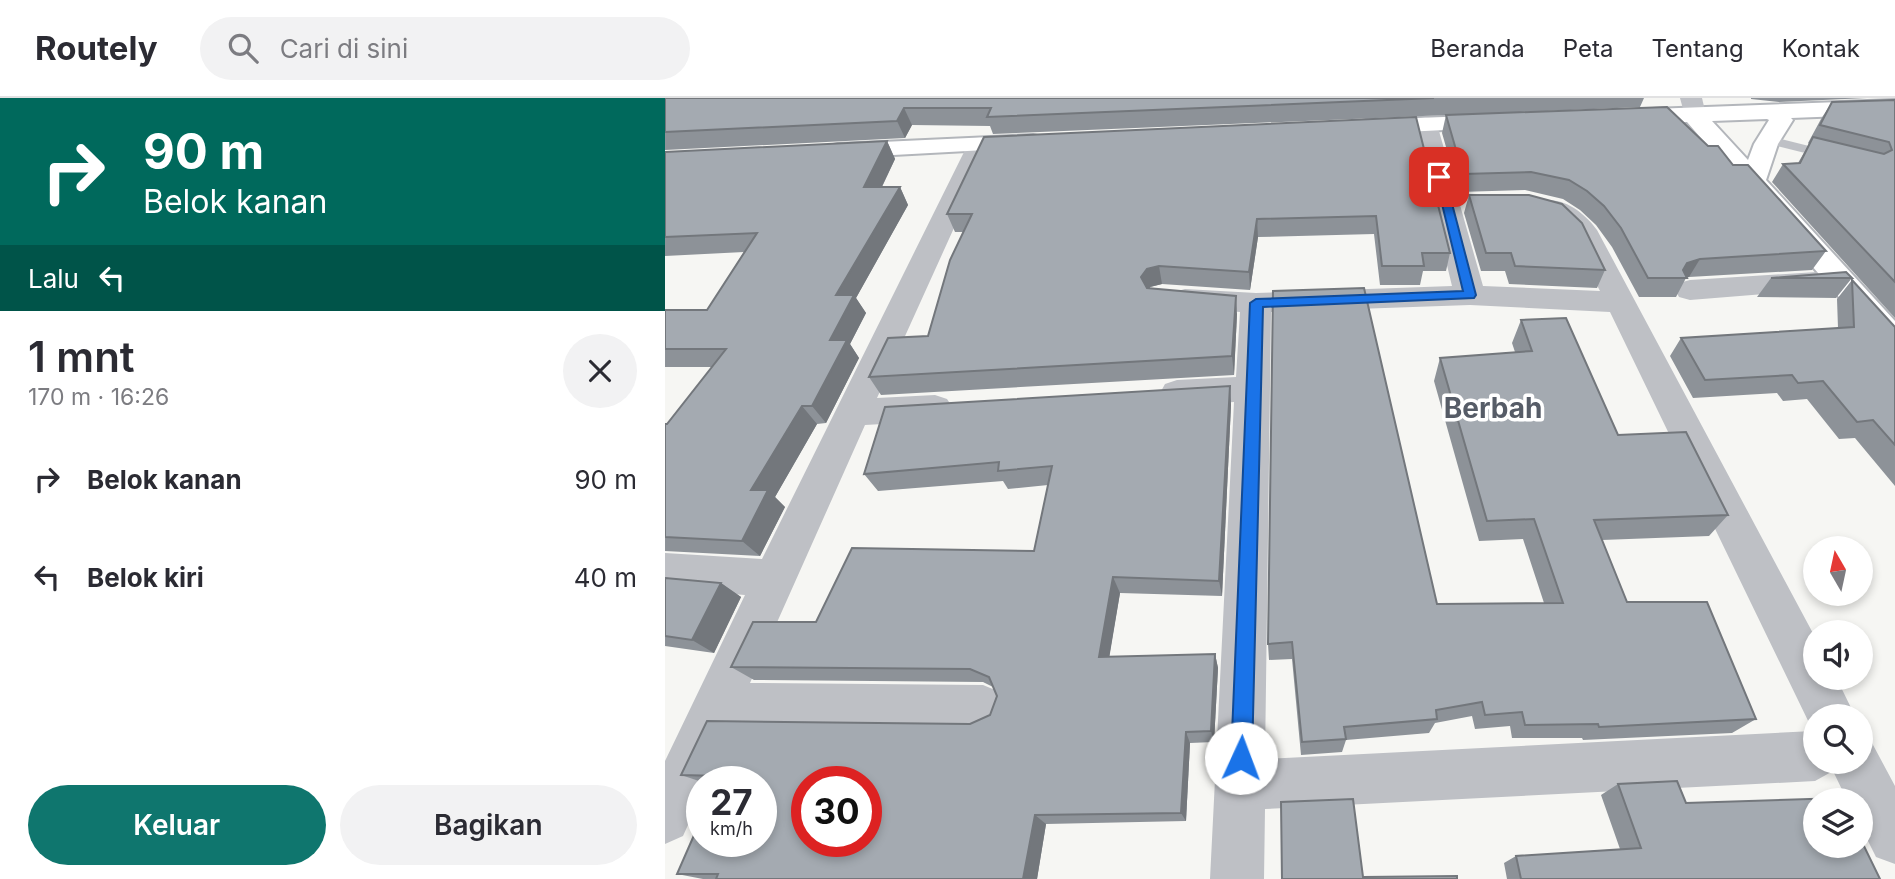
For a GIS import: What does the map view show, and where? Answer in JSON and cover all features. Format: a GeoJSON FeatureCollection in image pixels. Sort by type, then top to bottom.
{"type":"FeatureCollection","features":[{"type":"Feature","properties":{"kind":"main road"},"geometry":{"type":"LineString","coordinates":[[1693,107],[1752,183],[1895,341]]}},
{"type":"Feature","properties":{"kind":"main road"},"geometry":{"type":"LineString","coordinates":[[1600,118],[1693,107],[1776,113],[1895,107]]}},
{"type":"Feature","properties":{"kind":"main road"},"geometry":{"type":"LineString","coordinates":[[1752,183],[1769,140],[1781,120],[1776,113]]}},
{"type":"Feature","properties":{"kind":"main road"},"geometry":{"type":"LineString","coordinates":[[1342,128],[1519,121]]}},
{"type":"Feature","properties":{"kind":"main road"},"geometry":{"type":"LineString","coordinates":[[816,152],[1050,141]]}},
{"type":"Feature","properties":{"kind":"street"},"geometry":{"type":"LineString","coordinates":[[1425,124],[1459,203],[1470,295]]}},
{"type":"Feature","properties":{"kind":"street"},"geometry":{"type":"LineString","coordinates":[[665,818],[774,579],[980,144]]}},
{"type":"Feature","properties":{"kind":"street"},"geometry":{"type":"LineString","coordinates":[[1525,203],[1554,207],[1583,230],[1825,704]]}},
{"type":"Feature","properties":{"kind":"street"},"geometry":{"type":"LineString","coordinates":[[1690,290],[1840,280]]}},
{"type":"Feature","properties":{"kind":"street"},"geometry":{"type":"LineString","coordinates":[[1162,297],[1256,303],[1470,295],[1622,302]]}},
{"type":"Feature","properties":{"kind":"street"},"geometry":{"type":"LineString","coordinates":[[1237,879],[1256,303]]}},
{"type":"Feature","properties":{"kind":"street"},"geometry":{"type":"LineString","coordinates":[[1142,395],[1252,388]]}},
{"type":"Feature","properties":{"kind":"street"},"geometry":{"type":"LineString","coordinates":[[853,413],[977,405]]}},
{"type":"Feature","properties":{"kind":"street"},"geometry":{"type":"LineString","coordinates":[[665,571],[774,579]]}},
{"type":"Feature","properties":{"kind":"street"},"geometry":{"type":"LineString","coordinates":[[716,706],[983,709]]}},
{"type":"Feature","properties":{"kind":"street"},"geometry":{"type":"LineString","coordinates":[[1241,785],[1803,756]]}},
{"type":"Feature","properties":{"kind":"street"},"geometry":{"type":"LineString","coordinates":[[1861,774],[1895,838]]}},
{"type":"Feature","properties":{"kind":"lane"},"geometry":{"type":"LineString","coordinates":[[1769,140],[1846,159]]}},
{"type":"Feature","properties":{"kind":"building"},"geometry":{"type":"Polygon","coordinates":[[[665,98],[1434,98],[987,117],[991,108],[904,108],[897,121],[665,132],[665,98]]]}},
{"type":"Feature","properties":{"kind":"building"},"geometry":{"type":"Polygon","coordinates":[[[1895,100],[1895,282],[1783,164],[1800,163],[1813,137],[1884,154],[1892,150],[1889,142],[1820,125],[1832,102],[1895,100]]]}},
{"type":"Feature","properties":{"kind":"building"},"geometry":{"type":"Polygon","coordinates":[[[1667,107],[1708,146],[1718,146],[1733,165],[1748,165],[1826,251],[1700,259],[1687,263],[1683,270],[1687,278],[1648,278],[1621,228],[1604,206],[1569,180],[1531,172],[1463,174],[1446,115],[1667,107]]]}},
{"type":"Feature","properties":{"kind":"building"},"geometry":{"type":"Polygon","coordinates":[[[1416,117],[1450,253],[1422,253],[1424,266],[1382,266],[1376,216],[1257,219],[1249,272],[1159,266],[1147,269],[1141,277],[1147,288],[1236,296],[1232,356],[869,377],[888,338],[928,336],[950,260],[972,214],[947,214],[984,137],[1416,117]]]}},
{"type":"Feature","properties":{"kind":"building"},"geometry":{"type":"Polygon","coordinates":[[[887,141],[864,187],[900,187],[836,295],[854,295],[830,340],[847,340],[812,406],[802,406],[751,490],[768,490],[742,541],[665,537],[665,424],[726,349],[665,349],[665,310],[707,310],[757,233],[665,237],[665,152],[887,141]]]}},
{"type":"Feature","properties":{"kind":"building"},"geometry":{"type":"Polygon","coordinates":[[[1469,195],[1529,195],[1562,204],[1582,223],[1605,270],[1515,266],[1511,253],[1486,253],[1469,195]]]}},
{"type":"Feature","properties":{"kind":"building"},"geometry":{"type":"Polygon","coordinates":[[[1846,272],[1852,278],[1771,278],[1846,272]]]}},
{"type":"Feature","properties":{"kind":"building"},"geometry":{"type":"Polygon","coordinates":[[[1852,280],[1895,327],[1895,445],[1873,420],[1857,422],[1823,381],[1798,383],[1792,375],[1705,380],[1681,338],[1854,327],[1852,280]]]}},
{"type":"Feature","properties":{"kind":"building"},"geometry":{"type":"Polygon","coordinates":[[[1364,288],[1437,604],[1563,603],[1534,519],[1487,521],[1440,358],[1532,351],[1521,320],[1566,318],[1618,435],[1686,432],[1728,515],[1594,520],[1627,602],[1707,602],[1756,719],[1599,727],[1598,724],[1525,725],[1522,712],[1485,715],[1482,702],[1436,710],[1437,719],[1344,727],[1346,739],[1302,742],[1292,642],[1268,644],[1273,291],[1364,288]]]}},
{"type":"Feature","properties":{"kind":"building"},"geometry":{"type":"Polygon","coordinates":[[[1230,386],[1219,581],[1113,577],[1099,657],[1215,654],[1211,731],[1186,732],[1181,813],[1035,815],[1023,879],[716,879],[718,874],[677,874],[686,853],[686,857],[777,857],[777,766],[686,766],[686,775],[681,775],[707,721],[970,724],[990,715],[997,696],[989,677],[970,669],[731,667],[753,622],[816,622],[852,548],[1034,551],[1052,466],[998,471],[999,462],[864,474],[885,407],[1230,386]]]}},
{"type":"Feature","properties":{"kind":"building"},"geometry":{"type":"Polygon","coordinates":[[[665,578],[721,583],[692,640],[665,636],[665,578]]]}},
{"type":"Feature","properties":{"kind":"building"},"geometry":{"type":"Polygon","coordinates":[[[1677,781],[1686,803],[1803,799],[1803,858],[1870,858],[1880,879],[1521,879],[1516,856],[1641,848],[1618,784],[1677,781]]]}},
{"type":"Feature","properties":{"kind":"building"},"geometry":{"type":"Polygon","coordinates":[[[1353,799],[1363,877],[1457,876],[1457,879],[1282,879],[1281,802],[1353,799]]]}},
{"type":"Feature","properties":{"kind":"district","name":"Berbah"},"geometry":{"type":"Point","coordinates":[1493,408]}},
{"type":"Feature","properties":{"kind":"route"},"geometry":{"type":"LineString","coordinates":[[1241,758],[1256,303],[1470,295],[1439,177]]}}]}
